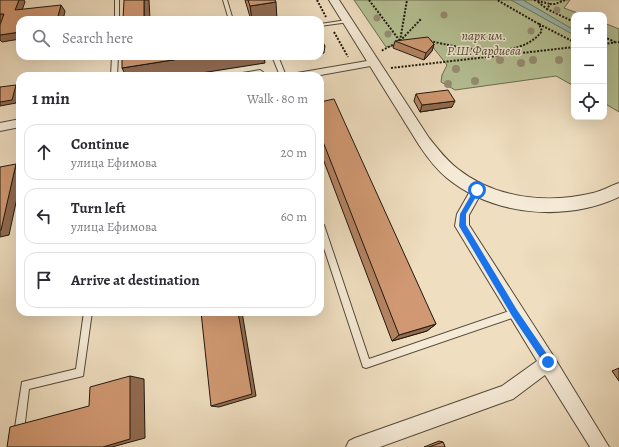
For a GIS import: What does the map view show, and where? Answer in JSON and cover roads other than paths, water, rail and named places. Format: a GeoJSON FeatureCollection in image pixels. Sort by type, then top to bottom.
{"type":"FeatureCollection","features":[{"type":"Feature","properties":{"kind":"street"},"geometry":{"type":"LineString","coordinates":[[334,0],[375,67],[435,156],[450,171],[477,190],[508,201],[530,205],[557,205],[582,202],[609,195],[619,190]]}},
{"type":"Feature","properties":{"kind":"street"},"geometry":{"type":"LineString","coordinates":[[319,72],[353,66],[375,67]]}},
{"type":"Feature","properties":{"kind":"street"},"geometry":{"type":"LineString","coordinates":[[0,127],[16,124]]}},
{"type":"Feature","properties":{"kind":"street"},"geometry":{"type":"LineString","coordinates":[[477,190],[463,214],[462,226],[600,447]]}},
{"type":"Feature","properties":{"kind":"street"},"geometry":{"type":"LineString","coordinates":[[355,447],[507,393],[548,362]]}},
{"type":"Feature","properties":{"kind":"lane"},"geometry":{"type":"LineString","coordinates":[[117,16],[118,0]]}},
{"type":"Feature","properties":{"kind":"lane"},"geometry":{"type":"LineString","coordinates":[[226,0],[230,16]]}},
{"type":"Feature","properties":{"kind":"lane"},"geometry":{"type":"LineString","coordinates":[[324,25],[347,21]]}},
{"type":"Feature","properties":{"kind":"lane"},"geometry":{"type":"LineString","coordinates":[[114,72],[115,60]]}},
{"type":"Feature","properties":{"kind":"lane"},"geometry":{"type":"LineString","coordinates":[[277,60],[282,72]]}},
{"type":"Feature","properties":{"kind":"lane"},"geometry":{"type":"LineString","coordinates":[[324,237],[366,364],[515,313]]}},
{"type":"Feature","properties":{"kind":"lane"},"geometry":{"type":"LineString","coordinates":[[17,447],[25,385],[80,372],[87,316]]}},
{"type":"Feature","properties":{"kind":"park label","name":"парк им. Р.Ш.Фардиева"},"geometry":{"type":"Point","coordinates":[484,42]}}]}
